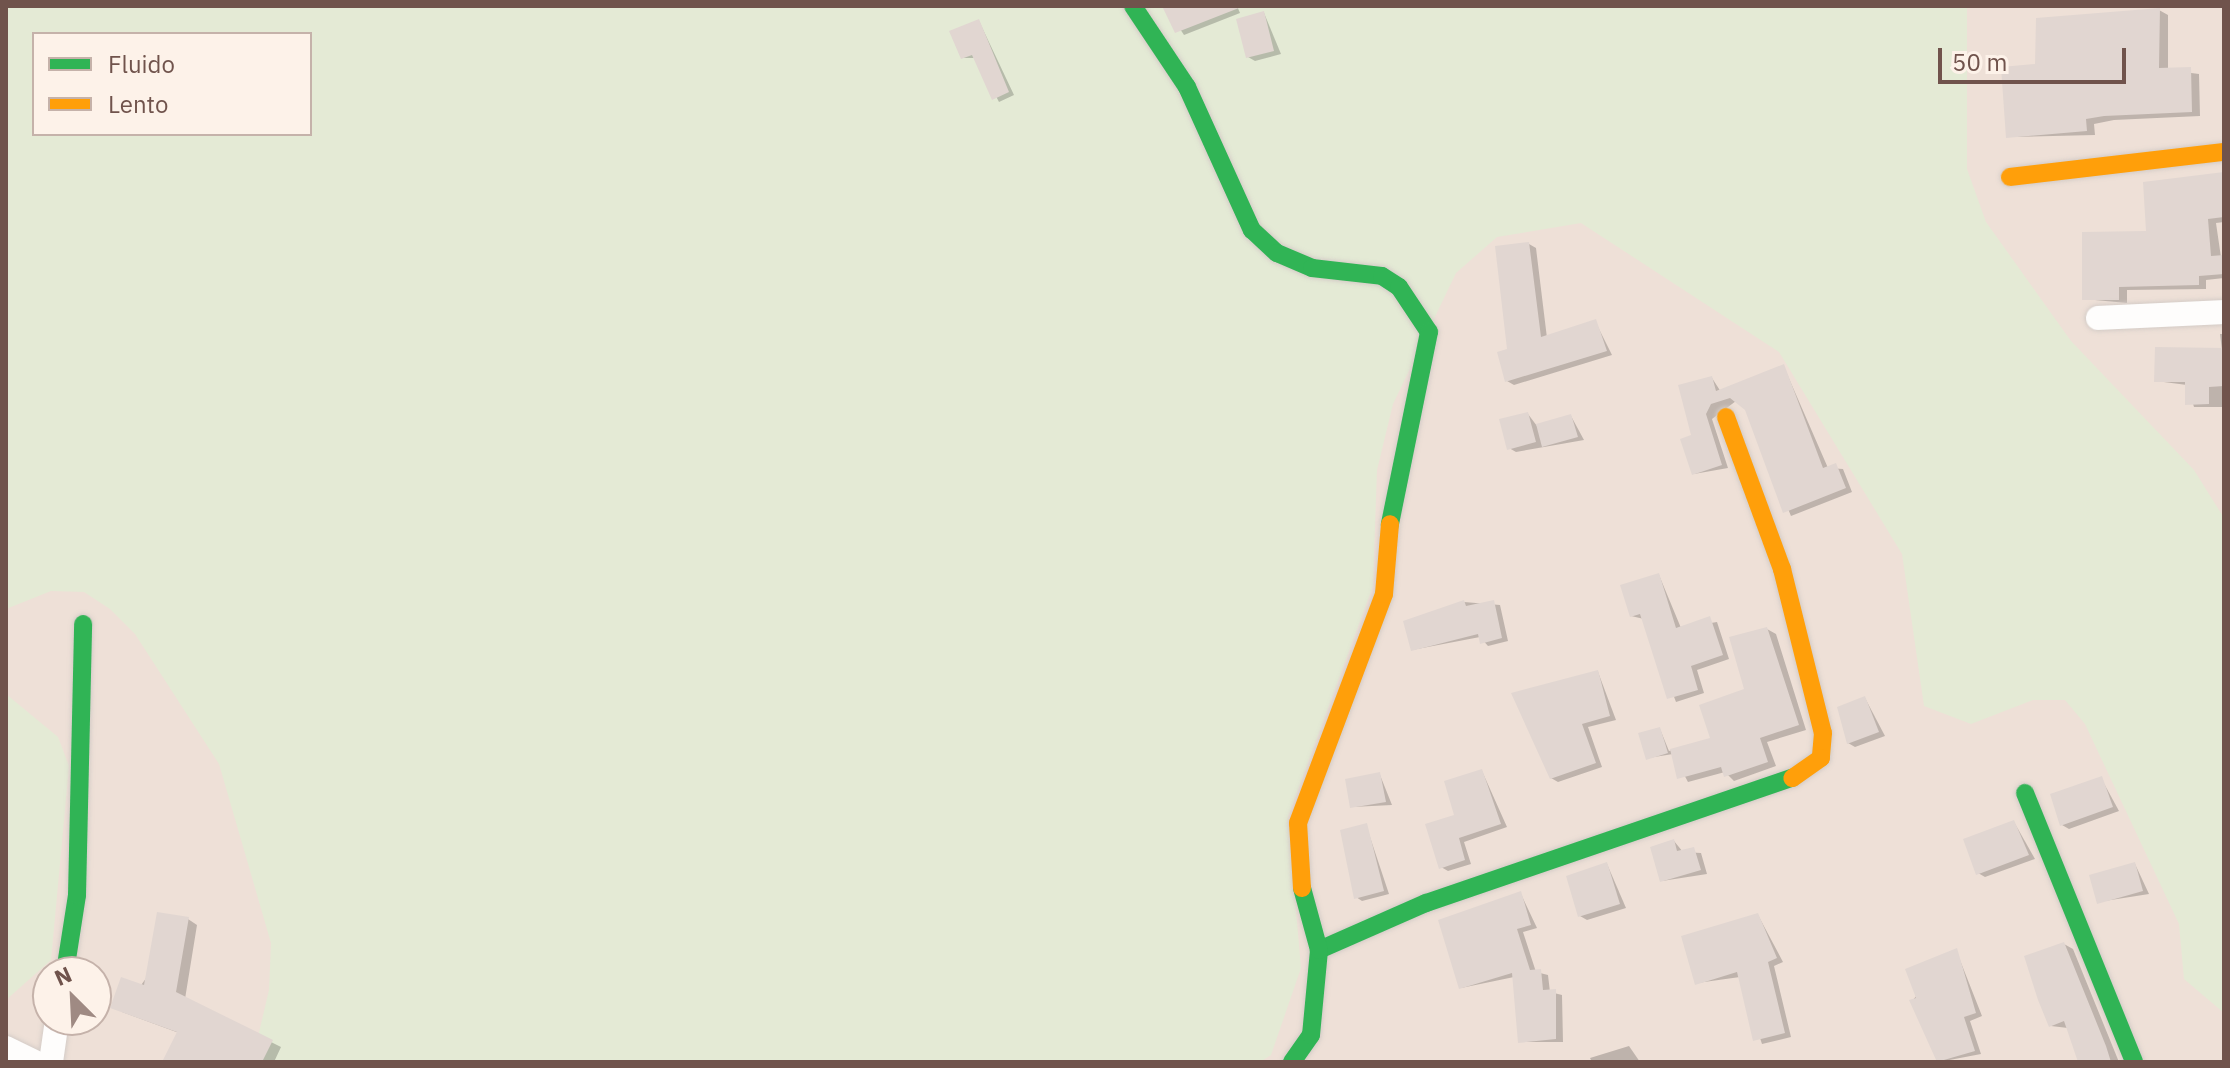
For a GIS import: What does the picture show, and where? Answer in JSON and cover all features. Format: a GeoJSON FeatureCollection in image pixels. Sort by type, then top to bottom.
{"type":"FeatureCollection","features":[{"type":"Feature","properties":{"kind":"street"},"geometry":{"type":"LineString","coordinates":[[1133,6],[1187,87],[1252,230],[1277,253],[1312,268],[1382,276],[1399,287],[1429,332],[1395,474],[1384,594],[1298,823],[1295,862],[1319,950],[1311,1035],[1292,1062]]}},
{"type":"Feature","properties":{"kind":"street"},"geometry":{"type":"LineString","coordinates":[[2010,177],[2224,152]]}},
{"type":"Feature","properties":{"kind":"street"},"geometry":{"type":"LineString","coordinates":[[2098,318],[2224,312]]}},
{"type":"Feature","properties":{"kind":"street"},"geometry":{"type":"LineString","coordinates":[[1319,950],[1426,903],[1794,777],[1821,758],[1823,733],[1782,569],[1726,417]]}},
{"type":"Feature","properties":{"kind":"street"},"geometry":{"type":"LineString","coordinates":[[67,956],[77,895],[83,624]]}},
{"type":"Feature","properties":{"kind":"street"},"geometry":{"type":"LineString","coordinates":[[2025,793],[2134,1062]]}},
{"type":"Feature","properties":{"kind":"street"},"geometry":{"type":"LineString","coordinates":[[51,1062],[55,1036]]}},
{"type":"Feature","properties":{"kind":"street"},"geometry":{"type":"LineString","coordinates":[[6,1048],[35,1062]]}},
{"type":"Feature","properties":{"kind":"shaded area"},"geometry":{"type":"Polygon","coordinates":[[[6,6],[2224,6],[2224,1062],[6,1062],[6,6]]]}},
{"type":"Feature","properties":{"kind":"green space"},"geometry":{"type":"Polygon","coordinates":[[[6,6],[1967,6],[1967,169],[1986,222],[2071,341],[2194,470],[2224,518],[2224,1013],[2184,979],[2179,924],[2085,724],[2065,700],[2033,700],[1971,724],[1924,706],[1902,554],[1779,352],[1581,223],[1497,237],[1456,273],[1393,404],[1377,470],[1373,586],[1288,817],[1301,968],[1271,1055],[1260,1062],[252,1062],[269,990],[271,943],[219,764],[135,634],[110,609],[84,592],[51,591],[6,609],[6,6]]]}},
{"type":"Feature","properties":{"kind":"green space"},"geometry":{"type":"Polygon","coordinates":[[[6,694],[58,737],[69,766],[51,956],[32,956],[32,977],[6,1000],[6,694]]]}},
{"type":"Feature","properties":{"kind":"building"},"geometry":{"type":"Polygon","coordinates":[[[1162,6],[1239,6],[1239,8],[1175,33],[1162,6]]]}},
{"type":"Feature","properties":{"kind":"building"},"geometry":{"type":"Polygon","coordinates":[[[2160,8],[2159,68],[2191,67],[2192,112],[2104,116],[2086,119],[2087,131],[2006,138],[2001,67],[2035,64],[2036,18],[2160,8]]]}},
{"type":"Feature","properties":{"kind":"building"},"geometry":{"type":"Polygon","coordinates":[[[1264,11],[1274,51],[1246,58],[1236,19],[1264,11]]]}},
{"type":"Feature","properties":{"kind":"building"},"geometry":{"type":"Polygon","coordinates":[[[979,19],[1009,92],[992,100],[972,55],[961,59],[949,31],[979,19]]]}},
{"type":"Feature","properties":{"kind":"building"},"geometry":{"type":"Polygon","coordinates":[[[2224,172],[2224,217],[2208,219],[2211,256],[2224,255],[2224,274],[2199,276],[2199,285],[2119,287],[2119,300],[2082,300],[2082,232],[2146,231],[2143,182],[2224,172]]]}},
{"type":"Feature","properties":{"kind":"building"},"geometry":{"type":"Polygon","coordinates":[[[1529,242],[1541,337],[1596,319],[1607,351],[1505,382],[1497,352],[1507,349],[1495,246],[1529,242]]]}},
{"type":"Feature","properties":{"kind":"building"},"geometry":{"type":"Polygon","coordinates":[[[2155,347],[2224,348],[2224,386],[2209,387],[2209,404],[2185,405],[2185,382],[2154,382],[2155,347]]]}},
{"type":"Feature","properties":{"kind":"building"},"geometry":{"type":"Polygon","coordinates":[[[1784,364],[1823,468],[1836,463],[1846,488],[1783,513],[1745,410],[1730,398],[1711,404],[1706,414],[1722,465],[1692,475],[1680,439],[1691,435],[1678,385],[1712,376],[1716,391],[1784,364]]]}},
{"type":"Feature","properties":{"kind":"building"},"geometry":{"type":"Polygon","coordinates":[[[1528,412],[1536,442],[1507,450],[1499,419],[1528,412]]]}},
{"type":"Feature","properties":{"kind":"building"},"geometry":{"type":"Polygon","coordinates":[[[1571,414],[1578,437],[1542,447],[1536,424],[1571,414]]]}},
{"type":"Feature","properties":{"kind":"building"},"geometry":{"type":"Polygon","coordinates":[[[1659,573],[1676,628],[1710,616],[1723,655],[1691,666],[1698,690],[1667,699],[1640,614],[1630,617],[1620,585],[1659,573]]]}},
{"type":"Feature","properties":{"kind":"building"},"geometry":{"type":"Polygon","coordinates":[[[1464,600],[1466,606],[1494,600],[1502,638],[1480,644],[1478,634],[1411,651],[1403,621],[1464,600]]]}},
{"type":"Feature","properties":{"kind":"building"},"geometry":{"type":"Polygon","coordinates":[[[1767,627],[1799,725],[1760,738],[1768,762],[1724,777],[1721,767],[1677,779],[1670,749],[1710,738],[1699,705],[1744,689],[1729,637],[1767,627]]]}},
{"type":"Feature","properties":{"kind":"building"},"geometry":{"type":"Polygon","coordinates":[[[1598,670],[1610,716],[1582,724],[1596,763],[1550,779],[1511,693],[1598,670]]]}},
{"type":"Feature","properties":{"kind":"building"},"geometry":{"type":"Polygon","coordinates":[[[1865,696],[1879,732],[1847,744],[1837,707],[1865,696]]]}},
{"type":"Feature","properties":{"kind":"building"},"geometry":{"type":"Polygon","coordinates":[[[1660,727],[1668,753],[1646,760],[1638,733],[1660,727]]]}},
{"type":"Feature","properties":{"kind":"building"},"geometry":{"type":"Polygon","coordinates":[[[1482,769],[1501,824],[1459,838],[1465,860],[1439,869],[1425,824],[1454,815],[1444,781],[1482,769]]]}},
{"type":"Feature","properties":{"kind":"building"},"geometry":{"type":"Polygon","coordinates":[[[1380,772],[1386,802],[1350,808],[1345,779],[1380,772]]]}},
{"type":"Feature","properties":{"kind":"building"},"geometry":{"type":"Polygon","coordinates":[[[2102,776],[2113,807],[2060,826],[2050,794],[2102,776]]]}},
{"type":"Feature","properties":{"kind":"building"},"geometry":{"type":"Polygon","coordinates":[[[2014,820],[2029,855],[1976,875],[1963,839],[2014,820]]]}},
{"type":"Feature","properties":{"kind":"building"},"geometry":{"type":"Polygon","coordinates":[[[1367,823],[1384,891],[1354,899],[1340,830],[1367,823]]]}},
{"type":"Feature","properties":{"kind":"building"},"geometry":{"type":"Polygon","coordinates":[[[1674,839],[1677,851],[1694,847],[1701,870],[1660,882],[1650,847],[1674,839]]]}},
{"type":"Feature","properties":{"kind":"building"},"geometry":{"type":"Polygon","coordinates":[[[1607,862],[1620,904],[1578,917],[1566,876],[1607,862]]]}},
{"type":"Feature","properties":{"kind":"building"},"geometry":{"type":"Polygon","coordinates":[[[2135,862],[2143,891],[2097,904],[2089,875],[2135,862]]]}},
{"type":"Feature","properties":{"kind":"building"},"geometry":{"type":"Polygon","coordinates":[[[1521,891],[1531,925],[1517,929],[1530,970],[1541,969],[1543,990],[1556,989],[1556,1039],[1518,1043],[1512,973],[1459,989],[1438,920],[1521,891]]]}},
{"type":"Feature","properties":{"kind":"building"},"geometry":{"type":"Polygon","coordinates":[[[157,912],[189,917],[176,992],[273,1040],[262,1062],[162,1062],[177,1032],[112,1009],[121,977],[144,985],[157,912]]]}},
{"type":"Feature","properties":{"kind":"building"},"geometry":{"type":"Polygon","coordinates":[[[1758,913],[1777,958],[1768,962],[1785,1033],[1753,1041],[1737,972],[1695,985],[1681,936],[1758,913]]]}},
{"type":"Feature","properties":{"kind":"building"},"geometry":{"type":"Polygon","coordinates":[[[2064,942],[2111,1062],[2078,1062],[2064,1021],[2049,1027],[2038,1000],[2024,956],[2064,942]]]}},
{"type":"Feature","properties":{"kind":"building"},"geometry":{"type":"Polygon","coordinates":[[[1957,948],[1976,1013],[1964,1017],[1975,1051],[1937,1062],[1909,1000],[1916,998],[1905,969],[1957,948]]]}},
{"type":"Feature","properties":{"kind":"traffic: fast"},"geometry":{"type":"LineString","coordinates":[[1133,6],[1187,87],[1252,230],[1277,253],[1312,268],[1382,276],[1399,287],[1429,332],[1390,524]]}},
{"type":"Feature","properties":{"kind":"traffic: fast"},"geometry":{"type":"LineString","coordinates":[[67,956],[77,895],[83,624]]}},
{"type":"Feature","properties":{"kind":"traffic: fast"},"geometry":{"type":"LineString","coordinates":[[1319,950],[1426,903],[1792,778]]}},
{"type":"Feature","properties":{"kind":"traffic: fast"},"geometry":{"type":"LineString","coordinates":[[2025,793],[2134,1062]]}},
{"type":"Feature","properties":{"kind":"traffic: fast"},"geometry":{"type":"LineString","coordinates":[[1292,1062],[1311,1035],[1319,950],[1302,888]]}},
{"type":"Feature","properties":{"kind":"traffic: slow"},"geometry":{"type":"LineString","coordinates":[[2010,177],[2224,152]]}},
{"type":"Feature","properties":{"kind":"traffic: slow"},"geometry":{"type":"LineString","coordinates":[[1726,417],[1782,569],[1823,733],[1821,758],[1792,778]]}},
{"type":"Feature","properties":{"kind":"traffic: slow"},"geometry":{"type":"LineString","coordinates":[[1302,888],[1298,823],[1384,594],[1390,524]]}}]}
